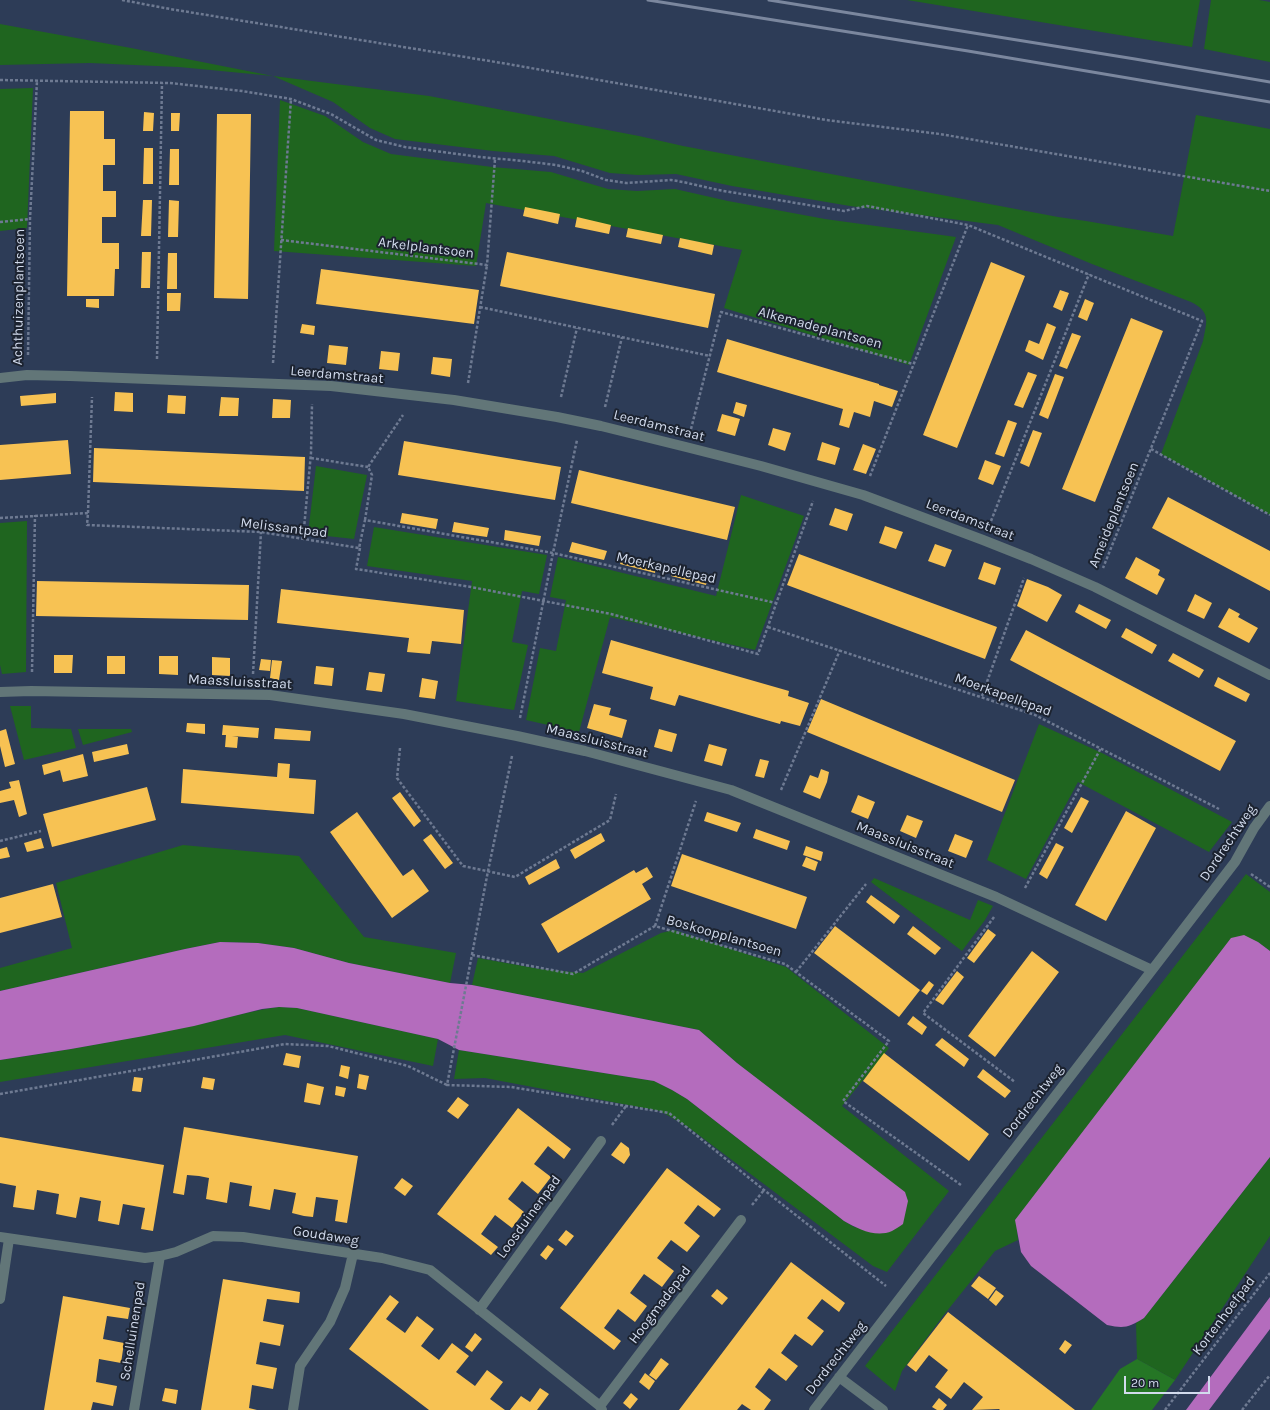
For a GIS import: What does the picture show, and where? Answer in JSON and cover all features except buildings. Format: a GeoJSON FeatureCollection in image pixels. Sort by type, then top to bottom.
{"type":"FeatureCollection","features":[{"type":"Feature","properties":{"kind":"street","name":"Leerdamstraat"},"geometry":{"type":"LineString","coordinates":[[0,378],[27,375],[330,386],[465,402],[581,421],[820,482],[863,495],[984,540],[1030,559],[1095,588],[1270,675]]}},
{"type":"Feature","properties":{"kind":"street","name":"Maassluisstraat"},"geometry":{"type":"LineString","coordinates":[[0,692],[31,690],[270,695],[404,714],[517,736],[591,753],[731,790],[1015,906],[1152,970]]}},
{"type":"Feature","properties":{"kind":"street","name":"Dordrechtweg"},"geometry":{"type":"LineString","coordinates":[[814,1410],[1235,862],[1254,828],[1270,806]]}},
{"type":"Feature","properties":{"kind":"street","name":"Loosduinenpad"},"geometry":{"type":"LineString","coordinates":[[479,1310],[601,1140]]}},
{"type":"Feature","properties":{"kind":"street","name":"Hoogmadepad"},"geometry":{"type":"LineString","coordinates":[[601,1408],[741,1220]]}},
{"type":"Feature","properties":{"kind":"street","name":"Goudaweg"},"geometry":{"type":"LineString","coordinates":[[5,1238],[145,1258],[176,1252],[213,1236],[243,1237],[382,1258],[430,1270],[601,1408]]}},
{"type":"Feature","properties":{"kind":"street"},"geometry":{"type":"LineString","coordinates":[[0,1299],[5,1238]]}},
{"type":"Feature","properties":{"kind":"street"},"geometry":{"type":"LineString","coordinates":[[293,1410],[300,1366],[330,1322],[345,1288],[353,1254]]}},
{"type":"Feature","properties":{"kind":"street","name":"Schelluinenpad"},"geometry":{"type":"LineString","coordinates":[[134,1410],[160,1256]]}},
{"type":"Feature","properties":{"kind":"street"},"geometry":{"type":"LineString","coordinates":[[839,1377],[883,1410]]}},
{"type":"Feature","properties":{"kind":"path"},"geometry":{"type":"LineString","coordinates":[[122,0],[508,64],[826,120],[940,134],[1270,191]]}},
{"type":"Feature","properties":{"kind":"path"},"geometry":{"type":"LineString","coordinates":[[0,80],[162,83],[242,91],[291,99],[331,114],[376,140],[405,147],[556,165],[582,171],[606,180],[626,183],[671,180],[718,190],[844,211],[867,206],[968,225],[1089,274],[984,540]]}},
{"type":"Feature","properties":{"kind":"path","name":"Achthuizenplantsoen"},"geometry":{"type":"LineString","coordinates":[[27,375],[30,219],[37,81]]}},
{"type":"Feature","properties":{"kind":"path"},"geometry":{"type":"LineString","coordinates":[[157,380],[162,83]]}},
{"type":"Feature","properties":{"kind":"path"},"geometry":{"type":"LineString","coordinates":[[272,384],[291,99]]}},
{"type":"Feature","properties":{"kind":"path","name":"Arkelplantsoen"},"geometry":{"type":"LineString","coordinates":[[281,240],[487,265],[495,158]]}},
{"type":"Feature","properties":{"kind":"path","name":"Achthuizenplantsoen"},"geometry":{"type":"LineString","coordinates":[[0,222],[30,219]]}},
{"type":"Feature","properties":{"kind":"path"},"geometry":{"type":"LineString","coordinates":[[863,495],[968,225]]}},
{"type":"Feature","properties":{"kind":"path"},"geometry":{"type":"LineString","coordinates":[[465,402],[487,265]]}},
{"type":"Feature","properties":{"kind":"path","name":"Ameideplantsoen"},"geometry":{"type":"LineString","coordinates":[[1089,274],[1202,321],[1095,588]]}},
{"type":"Feature","properties":{"kind":"path"},"geometry":{"type":"LineString","coordinates":[[480,307],[710,356],[686,447]]}},
{"type":"Feature","properties":{"kind":"path","name":"Alkemadeplantsoen"},"geometry":{"type":"LineString","coordinates":[[710,356],[722,312],[913,364]]}},
{"type":"Feature","properties":{"kind":"path"},"geometry":{"type":"LineString","coordinates":[[557,417],[576,328]]}},
{"type":"Feature","properties":{"kind":"path"},"geometry":{"type":"LineString","coordinates":[[601,426],[622,337]]}},
{"type":"Feature","properties":{"kind":"path"},"geometry":{"type":"LineString","coordinates":[[0,518],[88,513],[93,377]]}},
{"type":"Feature","properties":{"kind":"path"},"geometry":{"type":"LineString","coordinates":[[303,539],[311,458],[313,385]]}},
{"type":"Feature","properties":{"kind":"path"},"geometry":{"type":"LineString","coordinates":[[368,467],[415,396]]}},
{"type":"Feature","properties":{"kind":"path"},"geometry":{"type":"LineString","coordinates":[[447,1085],[488,871],[517,736],[552,553],[581,421]]}},
{"type":"Feature","properties":{"kind":"path","name":"Ameideplantsoen"},"geometry":{"type":"LineString","coordinates":[[1151,449],[1270,515]]}},
{"type":"Feature","properties":{"kind":"path"},"geometry":{"type":"LineString","coordinates":[[311,458],[368,467]]}},
{"type":"Feature","properties":{"kind":"path"},"geometry":{"type":"LineString","coordinates":[[368,467],[372,475],[356,569],[471,587],[611,614],[758,654],[820,482]]}},
{"type":"Feature","properties":{"kind":"path","name":"Melissantpad"},"geometry":{"type":"LineString","coordinates":[[88,513],[87,525],[261,532],[359,548],[360,545]]}},
{"type":"Feature","properties":{"kind":"path"},"geometry":{"type":"LineString","coordinates":[[31,690],[35,516]]}},
{"type":"Feature","properties":{"kind":"path"},"geometry":{"type":"LineString","coordinates":[[365,520],[552,553]]}},
{"type":"Feature","properties":{"kind":"path"},"geometry":{"type":"LineString","coordinates":[[252,695],[261,532]]}},
{"type":"Feature","properties":{"kind":"path","name":"Moerkapellepad"},"geometry":{"type":"LineString","coordinates":[[552,553],[776,604]]}},
{"type":"Feature","properties":{"kind":"path"},"geometry":{"type":"LineString","coordinates":[[982,696],[1030,559]]}},
{"type":"Feature","properties":{"kind":"path","name":"Moerkapellepad"},"geometry":{"type":"LineString","coordinates":[[768,627],[982,696],[1035,715],[1219,809]]}},
{"type":"Feature","properties":{"kind":"path"},"geometry":{"type":"LineString","coordinates":[[774,807],[840,650]]}},
{"type":"Feature","properties":{"kind":"path"},"geometry":{"type":"LineString","coordinates":[[400,748],[397,778],[463,866],[515,877],[610,820],[616,794]]}},
{"type":"Feature","properties":{"kind":"path"},"geometry":{"type":"LineString","coordinates":[[1015,906],[1101,748]]}},
{"type":"Feature","properties":{"kind":"path"},"geometry":{"type":"LineString","coordinates":[[655,926],[703,782]]}},
{"type":"Feature","properties":{"kind":"path"},"geometry":{"type":"LineString","coordinates":[[0,841],[41,831]]}},
{"type":"Feature","properties":{"kind":"path"},"geometry":{"type":"LineString","coordinates":[[796,972],[866,884]]}},
{"type":"Feature","properties":{"kind":"path"},"geometry":{"type":"LineString","coordinates":[[1004,902],[923,1013],[1015,1082]]}},
{"type":"Feature","properties":{"kind":"path","name":"Boskoopplantsoen"},"geometry":{"type":"LineString","coordinates":[[472,955],[573,974],[655,926],[785,964],[889,1041],[843,1101],[978,1197]]}},
{"type":"Feature","properties":{"kind":"path"},"geometry":{"type":"LineString","coordinates":[[0,1094],[285,1044],[328,1046],[408,1066],[447,1085],[511,1086],[669,1113],[900,1297]]}},
{"type":"Feature","properties":{"kind":"path"},"geometry":{"type":"LineString","coordinates":[[601,1140],[626,1106]]}},
{"type":"Feature","properties":{"kind":"path","name":"Kortenhoefpad"},"geometry":{"type":"LineString","coordinates":[[1165,1410],[1270,1273]]}},
{"type":"Feature","properties":{"kind":"path"},"geometry":{"type":"LineString","coordinates":[[1242,1410],[1270,1375]]}},
{"type":"Feature","properties":{"kind":"green space"},"geometry":{"type":"Polygon","coordinates":[[[907,0],[1200,0],[1192,47],[907,0]]]}},
{"type":"Feature","properties":{"kind":"green space"},"geometry":{"type":"Polygon","coordinates":[[[1211,0],[1259,0],[1270,2],[1270,62],[1204,49],[1211,0]]]}},
{"type":"Feature","properties":{"kind":"green space"},"geometry":{"type":"Polygon","coordinates":[[[0,24],[273,76],[179,67],[90,63],[0,65],[0,24]]]}},
{"type":"Feature","properties":{"kind":"green space"},"geometry":{"type":"Polygon","coordinates":[[[273,76],[429,96],[1058,217],[1173,236],[1196,115],[1270,129],[1270,515],[1161,454],[1203,341],[1206,323],[1205,313],[1191,302],[1092,264],[998,225],[850,206],[732,186],[676,174],[638,175],[610,173],[554,156],[493,151],[395,139],[370,128],[333,102],[273,76]]]}},
{"type":"Feature","properties":{"kind":"green space"},"geometry":{"type":"Polygon","coordinates":[[[33,88],[27,228],[0,231],[0,89],[33,88]]]}},
{"type":"Feature","properties":{"kind":"green space"},"geometry":{"type":"Polygon","coordinates":[[[280,100],[325,116],[363,142],[391,154],[492,167],[551,172],[608,189],[637,191],[675,189],[728,201],[825,219],[956,237],[909,365],[724,308],[742,250],[486,203],[476,266],[274,251],[280,100]]]}},
{"type":"Feature","properties":{"kind":"green space"},"geometry":{"type":"Polygon","coordinates":[[[316,466],[367,475],[354,539],[308,534],[316,466]]]}},
{"type":"Feature","properties":{"kind":"green space"},"geometry":{"type":"Polygon","coordinates":[[[741,495],[804,516],[755,650],[610,617],[579,732],[526,720],[540,648],[556,651],[566,600],[550,597],[558,557],[716,596],[741,495]]]}},
{"type":"Feature","properties":{"kind":"green space"},"geometry":{"type":"Polygon","coordinates":[[[27,521],[26,672],[2,674],[0,665],[0,523],[27,521]]]}},
{"type":"Feature","properties":{"kind":"green space"},"geometry":{"type":"Polygon","coordinates":[[[374,527],[547,555],[539,594],[522,591],[512,642],[528,645],[514,710],[456,701],[472,581],[367,566],[374,527]]]}},
{"type":"Feature","properties":{"kind":"green space"},"geometry":{"type":"Polygon","coordinates":[[[10,706],[31,706],[31,728],[71,729],[76,748],[24,760],[10,706]]]}},
{"type":"Feature","properties":{"kind":"green space"},"geometry":{"type":"Polygon","coordinates":[[[1039,724],[1104,754],[1232,822],[1209,852],[1078,782],[1026,879],[987,860],[1039,724]]]}},
{"type":"Feature","properties":{"kind":"green space"},"geometry":{"type":"Polygon","coordinates":[[[78,729],[131,729],[132,732],[83,745],[78,729]]]}},
{"type":"Feature","properties":{"kind":"green space"},"geometry":{"type":"Polygon","coordinates":[[[183,845],[299,856],[364,937],[456,953],[450,983],[349,963],[294,948],[258,943],[220,942],[0,991],[0,968],[72,948],[56,883],[183,845]]]}},
{"type":"Feature","properties":{"kind":"green space"},"geometry":{"type":"Polygon","coordinates":[[[1246,874],[1270,892],[1270,951],[1258,942],[1016,1220],[1018,1240],[995,1251],[943,1316],[902,1371],[895,1391],[865,1366],[1246,874]]]}},
{"type":"Feature","properties":{"kind":"green space"},"geometry":{"type":"Polygon","coordinates":[[[874,878],[970,920],[978,900],[993,906],[985,920],[962,951],[871,882],[874,878]]]}},
{"type":"Feature","properties":{"kind":"green space"},"geometry":{"type":"Polygon","coordinates":[[[674,930],[786,967],[889,1048],[842,1106],[949,1191],[887,1272],[873,1266],[688,1127],[660,1111],[485,1078],[454,1079],[459,1050],[654,1081],[687,1099],[844,1221],[856,1228],[791,1106],[737,1063],[699,1030],[472,985],[478,958],[540,969],[583,973],[661,933],[674,930]]]}},
{"type":"Feature","properties":{"kind":"green space"},"geometry":{"type":"Polygon","coordinates":[[[279,1007],[297,1008],[438,1039],[433,1066],[285,1035],[0,1082],[0,1060],[71,1049],[199,1025],[279,1007]]]}},
{"type":"Feature","properties":{"kind":"green space"},"geometry":{"type":"Polygon","coordinates":[[[1270,1157],[1270,1236],[1175,1380],[1137,1359],[1136,1323],[1144,1318],[1270,1157]]]}},
{"type":"Feature","properties":{"kind":"green space"},"geometry":{"type":"Polygon","coordinates":[[[1137,1359],[1175,1380],[1152,1410],[1091,1410],[1120,1369],[1137,1359]]]}},
{"type":"Feature","properties":{"kind":"shaded area"},"geometry":{"type":"Polygon","coordinates":[[[1244,935],[1258,942],[1270,951],[1270,1157],[1144,1318],[1123,1327],[1107,1325],[1031,1266],[1021,1252],[1015,1220],[1231,938],[1244,935]]]}},
{"type":"Feature","properties":{"kind":"shaded area"},"geometry":{"type":"Polygon","coordinates":[[[220,942],[258,943],[294,948],[349,963],[450,983],[472,985],[699,1030],[737,1063],[905,1192],[908,1201],[903,1224],[892,1231],[880,1234],[861,1230],[844,1221],[687,1099],[654,1081],[459,1050],[438,1039],[297,1008],[279,1007],[262,1009],[194,1026],[144,1036],[0,1060],[0,991],[220,942]]]}},
{"type":"Feature","properties":{"kind":"shaded area"},"geometry":{"type":"Polygon","coordinates":[[[1270,1297],[1270,1329],[1209,1410],[1186,1410],[1270,1297]]]}},
{"type":"Feature","properties":{"kind":"railway"},"geometry":{"type":"LineString","coordinates":[[648,0],[968,51],[1270,102]]}},
{"type":"Feature","properties":{"kind":"railway"},"geometry":{"type":"LineString","coordinates":[[769,0],[1270,82]]}}]}
